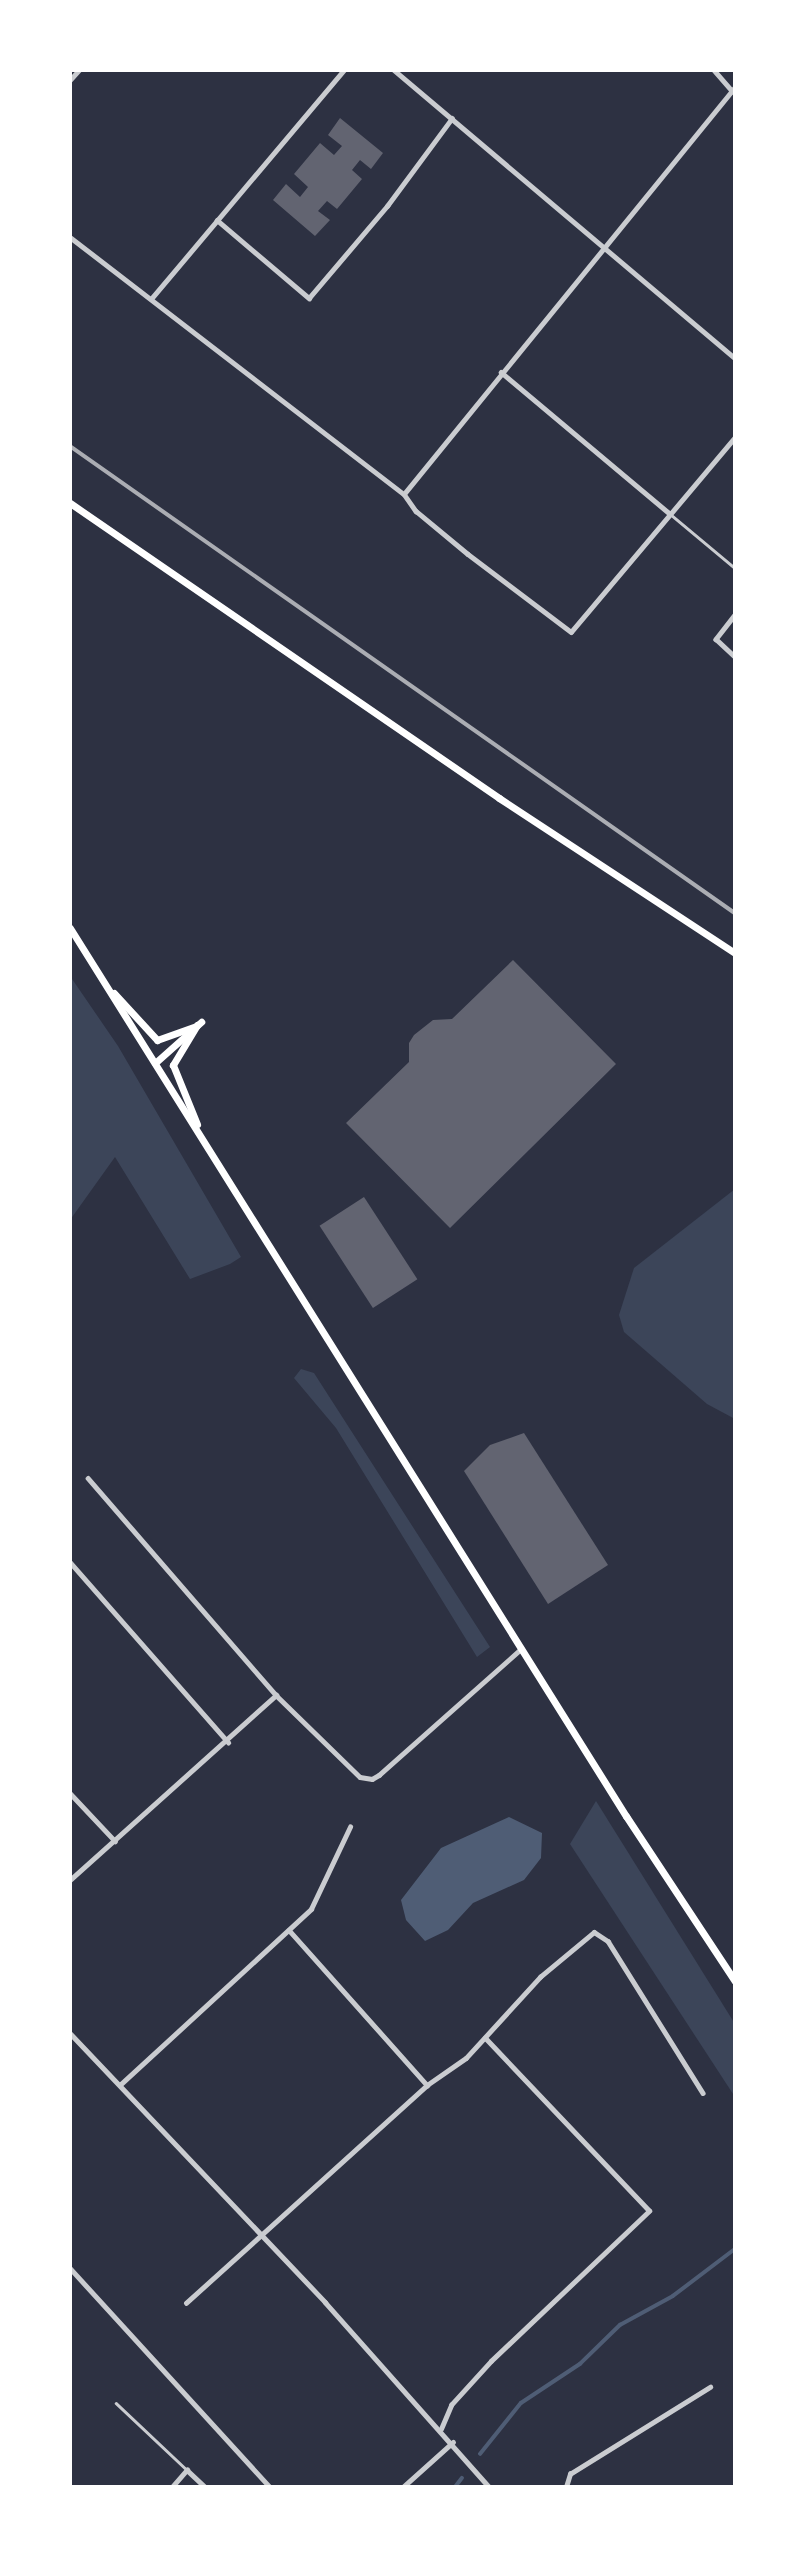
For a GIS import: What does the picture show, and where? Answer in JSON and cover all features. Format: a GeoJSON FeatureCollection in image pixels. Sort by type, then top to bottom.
{"type":"FeatureCollection","features":[{"type":"Feature","properties":{"kind":"main road"},"geometry":{"type":"LineString","coordinates":[[70,503],[499,798],[735,953]]}},
{"type":"Feature","properties":{"kind":"main road"},"geometry":{"type":"LineString","coordinates":[[70,928],[521,1649],[735,1981]]}},
{"type":"Feature","properties":{"kind":"main road"},"geometry":{"type":"LineString","coordinates":[[108,988],[157,1040],[199,1023]]}},
{"type":"Feature","properties":{"kind":"main road"},"geometry":{"type":"LineString","coordinates":[[155,1062],[199,1023]]}},
{"type":"Feature","properties":{"kind":"main road"},"geometry":{"type":"LineString","coordinates":[[199,1023],[173,1065],[202,1138]]}},
{"type":"Feature","properties":{"kind":"main road"},"geometry":{"type":"LineString","coordinates":[[726,1968],[735,1975]]}},
{"type":"Feature","properties":{"kind":"street"},"geometry":{"type":"LineString","coordinates":[[70,80],[79,70]]}},
{"type":"Feature","properties":{"kind":"street"},"geometry":{"type":"LineString","coordinates":[[151,299],[344,70]]}},
{"type":"Feature","properties":{"kind":"street"},"geometry":{"type":"LineString","coordinates":[[394,70],[605,244],[735,358]]}},
{"type":"Feature","properties":{"kind":"street"},"geometry":{"type":"LineString","coordinates":[[404,494],[734,89],[714,70]]}},
{"type":"Feature","properties":{"kind":"street"},"geometry":{"type":"LineString","coordinates":[[217,220],[309,298],[387,206],[452,118]]}},
{"type":"Feature","properties":{"kind":"street"},"geometry":{"type":"LineString","coordinates":[[70,237],[404,494],[416,511],[468,554],[571,632],[735,437]]}},
{"type":"Feature","properties":{"kind":"street"},"geometry":{"type":"LineString","coordinates":[[501,372],[669,513]]}},
{"type":"Feature","properties":{"kind":"street"},"geometry":{"type":"LineString","coordinates":[[735,615],[716,639],[735,657]]}},
{"type":"Feature","properties":{"kind":"street"},"geometry":{"type":"LineString","coordinates":[[88,1478],[276,1695],[360,1777],[372,1779],[521,1649]]}},
{"type":"Feature","properties":{"kind":"street"},"geometry":{"type":"LineString","coordinates":[[70,1562],[228,1742]]}},
{"type":"Feature","properties":{"kind":"street"},"geometry":{"type":"LineString","coordinates":[[70,1880],[228,1742],[276,1695]]}},
{"type":"Feature","properties":{"kind":"street"},"geometry":{"type":"LineString","coordinates":[[70,1793],[116,1841]]}},
{"type":"Feature","properties":{"kind":"street"},"geometry":{"type":"LineString","coordinates":[[121,2084],[311,1909],[349,1827]]}},
{"type":"Feature","properties":{"kind":"street"},"geometry":{"type":"LineString","coordinates":[[289,1930],[427,2085]]}},
{"type":"Feature","properties":{"kind":"street"},"geometry":{"type":"LineString","coordinates":[[186,2303],[427,2085],[485,2038],[540,1976],[594,1932],[608,1941],[703,2093]]}},
{"type":"Feature","properties":{"kind":"street"},"geometry":{"type":"LineString","coordinates":[[70,2032],[121,2084],[212,2187],[261,2234],[442,2429],[489,2487]]}},
{"type":"Feature","properties":{"kind":"street"},"geometry":{"type":"LineString","coordinates":[[442,2429],[451,2405],[491,2361],[649,2211],[485,2038]]}},
{"type":"Feature","properties":{"kind":"street"},"geometry":{"type":"LineString","coordinates":[[70,2268],[270,2487]]}},
{"type":"Feature","properties":{"kind":"street"},"geometry":{"type":"LineString","coordinates":[[566,2487],[570,2474],[710,2387]]}},
{"type":"Feature","properties":{"kind":"street"},"geometry":{"type":"LineString","coordinates":[[403,2487],[453,2442]]}},
{"type":"Feature","properties":{"kind":"street"},"geometry":{"type":"LineString","coordinates":[[172,2487],[187,2470],[205,2487]]}},
{"type":"Feature","properties":{"kind":"lane"},"geometry":{"type":"LineString","coordinates":[[669,513],[735,568]]}},
{"type":"Feature","properties":{"kind":"lane"},"geometry":{"type":"LineString","coordinates":[[116,2403],[187,2470]]}},
{"type":"Feature","properties":{"kind":"shaded area"},"geometry":{"type":"Polygon","coordinates":[[[70,976],[118,1046],[241,1257],[230,1264],[190,1279],[115,1157],[70,1220],[70,976]]]}},
{"type":"Feature","properties":{"kind":"shaded area"},"geometry":{"type":"Polygon","coordinates":[[[735,1189],[735,1419],[707,1404],[624,1332],[619,1315],[634,1268],[735,1189]]]}},
{"type":"Feature","properties":{"kind":"shaded area"},"geometry":{"type":"Polygon","coordinates":[[[301,1369],[314,1373],[490,1647],[477,1657],[336,1428],[294,1378],[301,1369]]]}},
{"type":"Feature","properties":{"kind":"shaded area"},"geometry":{"type":"Polygon","coordinates":[[[596,1801],[735,2024],[735,2097],[570,1844],[596,1801]]]}},
{"type":"Feature","properties":{"kind":"shaded area"},"geometry":{"type":"Polygon","coordinates":[[[509,1817],[542,1833],[541,1858],[524,1880],[473,1903],[448,1930],[425,1941],[406,1920],[401,1900],[441,1848],[509,1817]]]}},
{"type":"Feature","properties":{"kind":"building"},"geometry":{"type":"Polygon","coordinates":[[[340,118],[383,153],[371,169],[360,160],[352,170],[362,179],[337,209],[327,201],[318,211],[330,220],[315,236],[273,200],[286,184],[300,197],[308,187],[294,174],[320,143],[334,155],[342,146],[328,135],[340,118]]]}},
{"type":"Feature","properties":{"kind":"building"},"geometry":{"type":"Polygon","coordinates":[[[513,960],[616,1064],[450,1228],[346,1123],[409,1062],[409,1043],[414,1035],[433,1020],[452,1019],[513,960]]]}},
{"type":"Feature","properties":{"kind":"building"},"geometry":{"type":"Polygon","coordinates":[[[364,1197],[417,1279],[373,1308],[320,1226],[364,1197]]]}},
{"type":"Feature","properties":{"kind":"building"},"geometry":{"type":"Polygon","coordinates":[[[524,1433],[608,1565],[548,1604],[464,1471],[490,1445],[524,1433]]]}},
{"type":"Feature","properties":{"kind":"waterway"},"geometry":{"type":"LineString","coordinates":[[480,2454],[521,2403],[580,2364],[620,2325],[673,2296],[735,2249]]}},
{"type":"Feature","properties":{"kind":"waterway"},"geometry":{"type":"LineString","coordinates":[[455,2487],[462,2478]]}},
{"type":"Feature","properties":{"kind":"railway"},"geometry":{"type":"LineString","coordinates":[[70,446],[735,913]]}}]}
